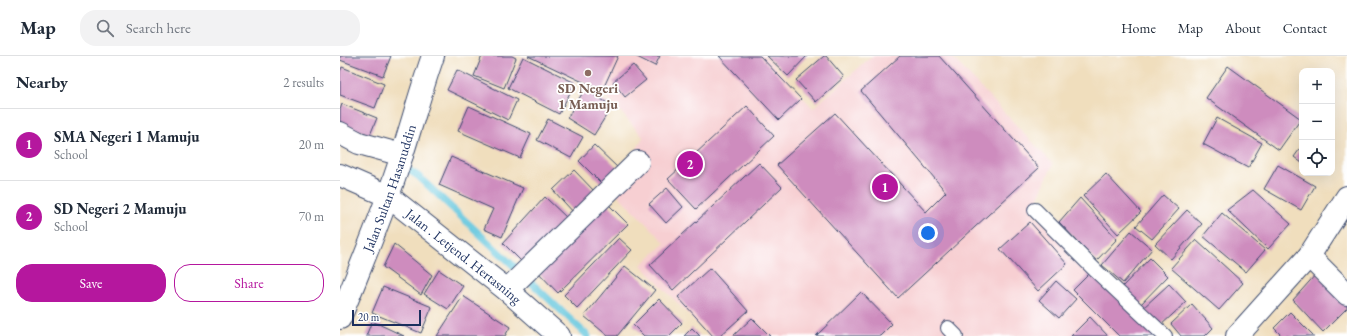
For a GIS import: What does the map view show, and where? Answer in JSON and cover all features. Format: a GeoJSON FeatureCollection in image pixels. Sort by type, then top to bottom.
{"type":"FeatureCollection","features":[{"type":"Feature","properties":{"kind":"street","name":"Jalan Sultan Hasanuddin"},"geometry":{"type":"LineString","coordinates":[[340,318],[402,157],[424,80],[433,56]]}},
{"type":"Feature","properties":{"kind":"street"},"geometry":{"type":"LineString","coordinates":[[340,133],[359,143],[402,157]]}},
{"type":"Feature","properties":{"kind":"street"},"geometry":{"type":"LineString","coordinates":[[507,290],[638,162]]}},
{"type":"Feature","properties":{"kind":"street","name":"Jalan . Letjend. Hertasning"},"geometry":{"type":"LineString","coordinates":[[340,175],[390,190],[559,336]]}},
{"type":"Feature","properties":{"kind":"street"},"geometry":{"type":"LineString","coordinates":[[1236,336],[1309,256],[1347,197]]}},
{"type":"Feature","properties":{"kind":"street"},"geometry":{"type":"LineString","coordinates":[[1309,256],[1347,294]]}},
{"type":"Feature","properties":{"kind":"lane"},"geometry":{"type":"LineString","coordinates":[[1035,210],[1096,271],[1165,336]]}},
{"type":"Feature","properties":{"kind":"shaded area"},"geometry":{"type":"Polygon","coordinates":[[[528,56],[765,56],[813,108],[872,56],[951,56],[1053,164],[1032,211],[1160,336],[709,336],[641,265],[665,243],[615,192],[643,137],[602,91],[528,56]]]}},
{"type":"Feature","properties":{"kind":"building"},"geometry":{"type":"Polygon","coordinates":[[[340,56],[391,56],[383,76],[340,60],[340,56]]]}},
{"type":"Feature","properties":{"kind":"building"},"geometry":{"type":"Polygon","coordinates":[[[482,56],[512,56],[516,58],[504,88],[474,76],[482,56]]]}},
{"type":"Feature","properties":{"kind":"building","name":"SD Negeri 1 Mamuju"},"geometry":{"type":"Polygon","coordinates":[[[528,56],[618,56],[602,91],[528,56]]]}},
{"type":"Feature","properties":{"kind":"building"},"geometry":{"type":"Polygon","coordinates":[[[635,56],[660,56],[655,66],[635,56]]]}},
{"type":"Feature","properties":{"kind":"building"},"geometry":{"type":"Polygon","coordinates":[[[719,56],[760,56],[801,99],[779,120],[719,56]]]}},
{"type":"Feature","properties":{"kind":"building"},"geometry":{"type":"Polygon","coordinates":[[[767,56],[807,56],[788,76],[767,56]]]}},
{"type":"Feature","properties":{"kind":"building"},"geometry":{"type":"Polygon","coordinates":[[[824,56],[826,56],[844,77],[816,102],[796,80],[824,56]]]}},
{"type":"Feature","properties":{"kind":"building"},"geometry":{"type":"Polygon","coordinates":[[[900,56],[939,56],[1039,168],[898,298],[777,165],[835,113],[926,212],[946,192],[861,91],[900,56]]]}},
{"type":"Feature","properties":{"kind":"building"},"geometry":{"type":"Polygon","coordinates":[[[523,57],[575,83],[559,114],[508,88],[523,57]]]}},
{"type":"Feature","properties":{"kind":"building"},"geometry":{"type":"Polygon","coordinates":[[[633,65],[646,80],[625,97],[613,82],[633,65]]]}},
{"type":"Feature","properties":{"kind":"building"},"geometry":{"type":"Polygon","coordinates":[[[1228,66],[1299,118],[1299,122],[1279,150],[1206,98],[1228,66]]]}},
{"type":"Feature","properties":{"kind":"building"},"geometry":{"type":"Polygon","coordinates":[[[342,67],[384,84],[375,108],[340,95],[340,72],[342,67]]]}},
{"type":"Feature","properties":{"kind":"building"},"geometry":{"type":"Polygon","coordinates":[[[457,70],[517,100],[508,120],[447,90],[457,70]]]}},
{"type":"Feature","properties":{"kind":"building"},"geometry":{"type":"Polygon","coordinates":[[[585,89],[612,106],[594,135],[567,118],[585,89]]]}},
{"type":"Feature","properties":{"kind":"building"},"geometry":{"type":"Polygon","coordinates":[[[342,104],[377,118],[370,135],[340,123],[340,110],[342,104]]]}},
{"type":"Feature","properties":{"kind":"building"},"geometry":{"type":"Polygon","coordinates":[[[469,106],[531,134],[520,158],[458,131],[469,106]]]}},
{"type":"Feature","properties":{"kind":"building"},"geometry":{"type":"Polygon","coordinates":[[[747,106],[774,136],[696,209],[668,179],[747,106]]]}},
{"type":"Feature","properties":{"kind":"building"},"geometry":{"type":"Polygon","coordinates":[[[1217,118],[1262,143],[1248,168],[1203,144],[1217,118]]]}},
{"type":"Feature","properties":{"kind":"building"},"geometry":{"type":"Polygon","coordinates":[[[548,119],[583,137],[571,158],[537,140],[548,119]]]}},
{"type":"Feature","properties":{"kind":"building"},"geometry":{"type":"Polygon","coordinates":[[[594,145],[619,169],[603,185],[579,161],[594,145]]]}},
{"type":"Feature","properties":{"kind":"building"},"geometry":{"type":"Polygon","coordinates":[[[1299,150],[1299,161],[1294,157],[1299,150]]]}},
{"type":"Feature","properties":{"kind":"building"},"geometry":{"type":"Polygon","coordinates":[[[451,157],[523,188],[502,237],[484,229],[493,209],[439,185],[451,157]]]}},
{"type":"Feature","properties":{"kind":"building"},"geometry":{"type":"Polygon","coordinates":[[[759,163],[782,187],[673,290],[650,265],[759,163]]]}},
{"type":"Feature","properties":{"kind":"building"},"geometry":{"type":"Polygon","coordinates":[[[1278,165],[1315,186],[1301,210],[1264,189],[1278,165]]]}},
{"type":"Feature","properties":{"kind":"building"},"geometry":{"type":"Polygon","coordinates":[[[574,170],[596,193],[575,214],[553,190],[574,170]]]}},
{"type":"Feature","properties":{"kind":"building"},"geometry":{"type":"Polygon","coordinates":[[[1106,174],[1141,212],[1118,234],[1083,196],[1106,174]]]}},
{"type":"Feature","properties":{"kind":"building"},"geometry":{"type":"Polygon","coordinates":[[[667,188],[683,207],[666,223],[649,204],[667,188]]]}},
{"type":"Feature","properties":{"kind":"building"},"geometry":{"type":"Polygon","coordinates":[[[1253,190],[1291,224],[1268,249],[1227,210],[1253,190]]]}},
{"type":"Feature","properties":{"kind":"building"},"geometry":{"type":"Polygon","coordinates":[[[1163,195],[1179,209],[1152,239],[1136,226],[1163,195]]]}},
{"type":"Feature","properties":{"kind":"building"},"geometry":{"type":"Polygon","coordinates":[[[545,197],[568,219],[525,265],[503,243],[545,197]]]}},
{"type":"Feature","properties":{"kind":"building"},"geometry":{"type":"Polygon","coordinates":[[[1080,198],[1117,239],[1096,261],[1059,222],[1080,198]]]}},
{"type":"Feature","properties":{"kind":"building"},"geometry":{"type":"Polygon","coordinates":[[[605,201],[628,224],[558,293],[536,270],[605,201]]]}},
{"type":"Feature","properties":{"kind":"building"},"geometry":{"type":"Polygon","coordinates":[[[1187,210],[1202,224],[1171,259],[1155,244],[1187,210]]]}},
{"type":"Feature","properties":{"kind":"building"},"geometry":{"type":"Polygon","coordinates":[[[1222,213],[1265,250],[1246,272],[1203,236],[1222,213]]]}},
{"type":"Feature","properties":{"kind":"building"},"geometry":{"type":"Polygon","coordinates":[[[1030,222],[1067,264],[1038,291],[1000,249],[1030,222]]]}},
{"type":"Feature","properties":{"kind":"building"},"geometry":{"type":"Polygon","coordinates":[[[1131,231],[1152,249],[1123,283],[1102,265],[1131,231]]]}},
{"type":"Feature","properties":{"kind":"building"},"geometry":{"type":"Polygon","coordinates":[[[619,238],[632,250],[577,308],[564,295],[619,238]]]}},
{"type":"Feature","properties":{"kind":"building"},"geometry":{"type":"Polygon","coordinates":[[[1196,240],[1243,283],[1219,310],[1171,268],[1196,240]]]}},
{"type":"Feature","properties":{"kind":"building"},"geometry":{"type":"Polygon","coordinates":[[[394,244],[432,275],[421,295],[383,267],[394,244]]]}},
{"type":"Feature","properties":{"kind":"building"},"geometry":{"type":"Polygon","coordinates":[[[1150,258],[1168,276],[1139,306],[1121,288],[1150,258]]]}},
{"type":"Feature","properties":{"kind":"building"},"geometry":{"type":"Polygon","coordinates":[[[625,266],[655,290],[617,336],[608,336],[584,316],[625,266]]]}},
{"type":"Feature","properties":{"kind":"building"},"geometry":{"type":"Polygon","coordinates":[[[710,268],[748,311],[720,336],[713,336],[678,297],[710,268]]]}},
{"type":"Feature","properties":{"kind":"building"},"geometry":{"type":"Polygon","coordinates":[[[439,270],[463,286],[448,309],[424,294],[439,270]]]}},
{"type":"Feature","properties":{"kind":"building"},"geometry":{"type":"Polygon","coordinates":[[[1091,272],[1156,336],[1119,336],[1073,290],[1091,272]]]}},
{"type":"Feature","properties":{"kind":"building"},"geometry":{"type":"Polygon","coordinates":[[[1317,273],[1347,302],[1347,308],[1323,332],[1293,300],[1317,273]]]}},
{"type":"Feature","properties":{"kind":"building"},"geometry":{"type":"Polygon","coordinates":[[[1056,281],[1076,299],[1059,318],[1039,300],[1056,281]]]}},
{"type":"Feature","properties":{"kind":"building"},"geometry":{"type":"Polygon","coordinates":[[[1169,284],[1186,302],[1159,327],[1143,308],[1169,284]]]}},
{"type":"Feature","properties":{"kind":"building"},"geometry":{"type":"Polygon","coordinates":[[[383,287],[432,307],[421,333],[372,313],[383,287]]]}},
{"type":"Feature","properties":{"kind":"building"},"geometry":{"type":"Polygon","coordinates":[[[861,292],[892,324],[880,336],[816,336],[861,292]]]}},
{"type":"Feature","properties":{"kind":"building"},"geometry":{"type":"Polygon","coordinates":[[[463,296],[510,327],[505,336],[437,336],[463,296]]]}},
{"type":"Feature","properties":{"kind":"building"},"geometry":{"type":"Polygon","coordinates":[[[659,299],[682,323],[669,336],[644,336],[633,325],[659,299]]]}},
{"type":"Feature","properties":{"kind":"building"},"geometry":{"type":"Polygon","coordinates":[[[1192,304],[1213,328],[1205,336],[1181,336],[1171,324],[1192,304]]]}},
{"type":"Feature","properties":{"kind":"building"},"geometry":{"type":"Polygon","coordinates":[[[1290,312],[1314,336],[1282,336],[1274,328],[1290,312]]]}},
{"type":"Feature","properties":{"kind":"building"},"geometry":{"type":"Polygon","coordinates":[[[1090,317],[1108,336],[1071,336],[1090,317]]]}},
{"type":"Feature","properties":{"kind":"building"},"geometry":{"type":"Polygon","coordinates":[[[752,318],[770,336],[733,336],[752,318]]]}},
{"type":"Feature","properties":{"kind":"building"},"geometry":{"type":"Polygon","coordinates":[[[372,321],[404,336],[366,336],[372,321]]]}},
{"type":"Feature","properties":{"kind":"building"},"geometry":{"type":"Polygon","coordinates":[[[692,328],[700,336],[684,336],[692,328]]]}},
{"type":"Feature","properties":{"kind":"waterway"},"geometry":{"type":"LineString","coordinates":[[402,166],[418,176],[588,336]]}},
{"type":"Feature","properties":{"kind":"place","name":"SD Negeri 1 Mamuju"},"geometry":{"type":"Point","coordinates":[588,73]}},
{"type":"Feature","properties":{"kind":"place","name":"SD Negeri 2 Mamuju"},"geometry":{"type":"Point","coordinates":[690,164]}},
{"type":"Feature","properties":{"kind":"place","name":"SMA Negeri 1 Mamuju"},"geometry":{"type":"Point","coordinates":[885,187]}}]}
